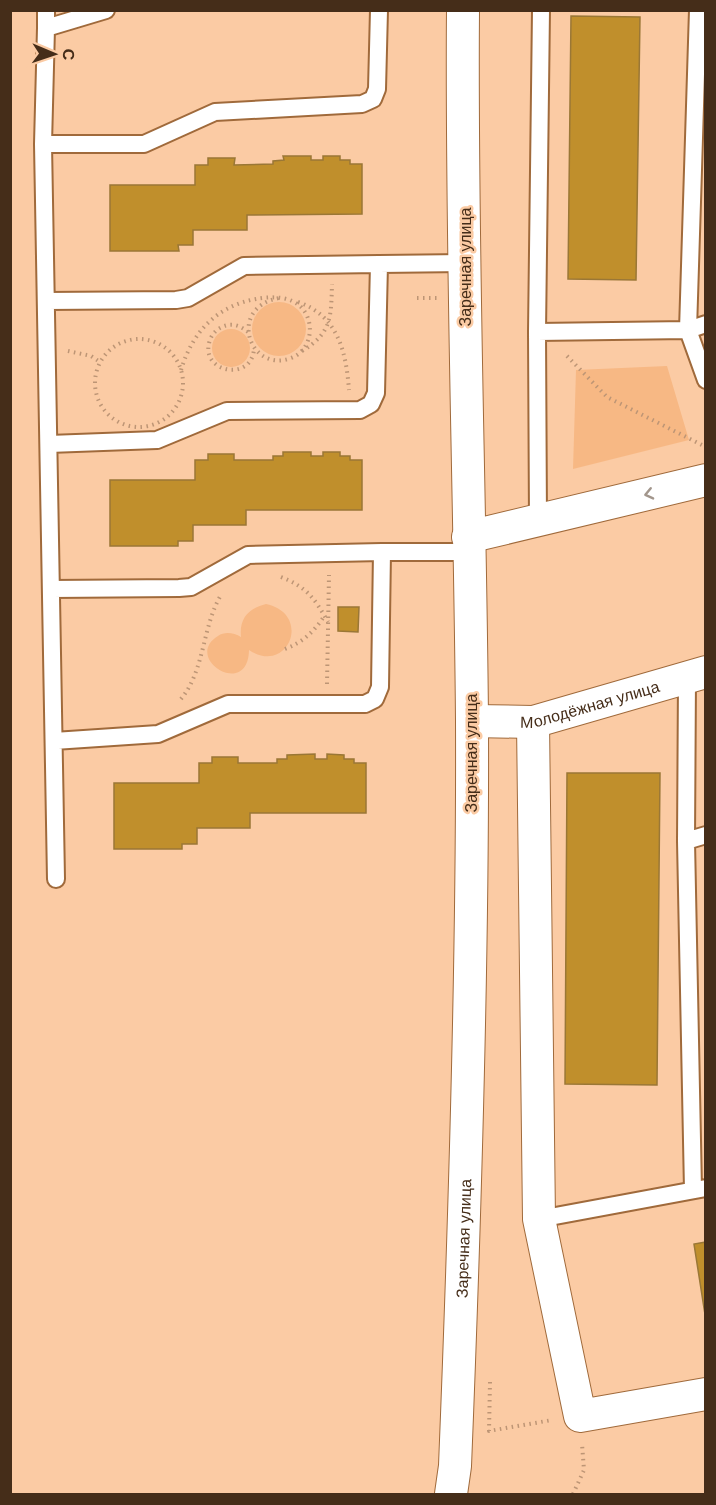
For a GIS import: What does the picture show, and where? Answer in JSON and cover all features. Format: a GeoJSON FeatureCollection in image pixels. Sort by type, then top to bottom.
{"type":"FeatureCollection","features":[{"type":"Feature","properties":{"kind":"street","name":"Заречная улица"},"geometry":{"type":"LineString","coordinates":[[451,1494],[455,1467],[466,1176],[472,721],[468,544],[464,10]]}},
{"type":"Feature","properties":{"kind":"street"},"geometry":{"type":"LineString","coordinates":[[468,544],[538,520],[705,480]]}},
{"type":"Feature","properties":{"kind":"street","name":"Молодёжная улица"},"geometry":{"type":"LineString","coordinates":[[472,721],[533,722],[696,675]]}},
{"type":"Feature","properties":{"kind":"street"},"geometry":{"type":"LineString","coordinates":[[533,722],[539,1219],[580,1416],[705,1394]]}},
{"type":"Feature","properties":{"kind":"lane"},"geometry":{"type":"LineString","coordinates":[[56,879],[43,144],[46,19],[106,10]]}},
{"type":"Feature","properties":{"kind":"lane"},"geometry":{"type":"LineString","coordinates":[[43,144],[135,146],[153,141],[215,112],[362,104],[373,99],[377,89],[379,10]]}},
{"type":"Feature","properties":{"kind":"lane"},"geometry":{"type":"LineString","coordinates":[[538,520],[537,332],[541,10]]}},
{"type":"Feature","properties":{"kind":"lane"},"geometry":{"type":"LineString","coordinates":[[698,10],[687,330],[705,380]]}},
{"type":"Feature","properties":{"kind":"lane"},"geometry":{"type":"LineString","coordinates":[[46,301],[188,298],[244,267],[465,263]]}},
{"type":"Feature","properties":{"kind":"lane"},"geometry":{"type":"LineString","coordinates":[[49,444],[157,441],[227,411],[360,410],[371,404],[376,393],[380,264]]}},
{"type":"Feature","properties":{"kind":"lane"},"geometry":{"type":"LineString","coordinates":[[537,332],[687,330],[705,324]]}},
{"type":"Feature","properties":{"kind":"lane"},"geometry":{"type":"LineString","coordinates":[[51,590],[191,587],[248,555],[382,552],[468,544]]}},
{"type":"Feature","properties":{"kind":"lane"},"geometry":{"type":"LineString","coordinates":[[54,741],[158,734],[228,704],[364,704],[375,699],[380,687],[382,552]]}},
{"type":"Feature","properties":{"kind":"lane"},"geometry":{"type":"LineString","coordinates":[[539,1219],[699,1189],[686,841],[696,675]]}},
{"type":"Feature","properties":{"kind":"lane"},"geometry":{"type":"LineString","coordinates":[[686,841],[705,835]]}},
{"type":"Feature","properties":{"kind":"path"},"geometry":{"type":"LineString","coordinates":[[254,346],[267,358],[279,361],[291,358],[315,344],[325,333],[329,323],[332,264]]}},
{"type":"Feature","properties":{"kind":"path"},"geometry":{"type":"LineString","coordinates":[[182,370],[193,341],[213,317],[228,307],[262,298],[291,300],[312,307],[329,323],[343,349],[348,375],[350,410]]}},
{"type":"Feature","properties":{"kind":"path"},"geometry":{"type":"LineString","coordinates":[[249,333],[242,327],[232,325],[222,327],[213,333],[208,352],[213,362],[231,371],[240,369],[249,362],[254,354],[254,346],[249,333],[250,317],[257,307],[267,300],[279,298]]}},
{"type":"Feature","properties":{"kind":"path"},"geometry":{"type":"LineString","coordinates":[[417,298],[446,298]]}},
{"type":"Feature","properties":{"kind":"path"},"geometry":{"type":"LineString","coordinates":[[291,300],[302,307],[308,317],[310,329],[308,341],[301,351]]}},
{"type":"Feature","properties":{"kind":"path"},"geometry":{"type":"LineString","coordinates":[[140,338],[166,347],[176,357],[182,370],[184,384],[181,398],[164,420],[152,426],[138,428],[124,425],[112,418],[103,408],[97,396],[94,382],[100,362],[114,346],[126,340],[140,338]]}},
{"type":"Feature","properties":{"kind":"path"},"geometry":{"type":"LineString","coordinates":[[65,350],[91,356],[100,362]]}},
{"type":"Feature","properties":{"kind":"path"},"geometry":{"type":"LineString","coordinates":[[567,356],[607,397],[704,446]]}},
{"type":"Feature","properties":{"kind":"path"},"geometry":{"type":"LineString","coordinates":[[327,704],[330,553]]}},
{"type":"Feature","properties":{"kind":"path"},"geometry":{"type":"LineString","coordinates":[[274,574],[291,581],[312,595],[328,622]]}},
{"type":"Feature","properties":{"kind":"path"},"geometry":{"type":"LineString","coordinates":[[178,702],[186,693],[199,661],[213,609],[224,591]]}},
{"type":"Feature","properties":{"kind":"path"},"geometry":{"type":"LineString","coordinates":[[285,650],[299,644],[315,630],[325,615]]}},
{"type":"Feature","properties":{"kind":"path"},"geometry":{"type":"LineString","coordinates":[[573,1494],[584,1470],[580,1416]]}},
{"type":"Feature","properties":{"kind":"shaded area"},"geometry":{"type":"Polygon","coordinates":[[[279,302],[289,304],[298,310],[304,319],[306,329],[304,339],[298,348],[289,354],[279,356],[269,354],[260,348],[254,339],[252,329],[254,319],[260,310],[269,304],[279,302]]]}},
{"type":"Feature","properties":{"kind":"shaded area"},"geometry":{"type":"Polygon","coordinates":[[[231,329],[244,335],[250,348],[244,361],[231,367],[218,361],[212,348],[218,335],[231,329]]]}},
{"type":"Feature","properties":{"kind":"shaded area"},"geometry":{"type":"Polygon","coordinates":[[[667,366],[689,440],[573,469],[576,370],[667,366]]]}},
{"type":"Feature","properties":{"kind":"shaded area"},"geometry":{"type":"Polygon","coordinates":[[[266,604],[280,610],[289,619],[292,630],[290,641],[284,650],[275,655],[263,656],[249,650],[246,665],[239,672],[229,673],[220,670],[212,663],[208,654],[209,645],[224,633],[241,637],[242,624],[246,615],[266,604]]]}},
{"type":"Feature","properties":{"kind":"building"},"geometry":{"type":"Polygon","coordinates":[[[571,16],[640,17],[636,280],[568,279],[571,16]]]}},
{"type":"Feature","properties":{"kind":"building"},"geometry":{"type":"Polygon","coordinates":[[[283,156],[311,156],[311,160],[323,160],[323,156],[340,156],[340,160],[350,160],[350,164],[362,164],[362,214],[247,215],[247,230],[193,230],[193,245],[178,245],[179,251],[110,251],[110,185],[195,185],[195,165],[208,165],[208,158],[235,158],[234,165],[273,164],[273,161],[284,160],[283,156]]]}},
{"type":"Feature","properties":{"kind":"building"},"geometry":{"type":"Polygon","coordinates":[[[283,452],[311,452],[311,456],[323,456],[323,452],[340,452],[340,456],[350,456],[350,460],[362,460],[362,510],[246,510],[246,525],[193,525],[193,541],[178,541],[178,546],[110,546],[110,480],[195,480],[195,460],[208,460],[208,454],[234,454],[234,460],[273,460],[273,456],[283,456],[283,452]]]}},
{"type":"Feature","properties":{"kind":"building"},"geometry":{"type":"Polygon","coordinates":[[[338,607],[359,607],[358,632],[338,631],[338,607]]]}},
{"type":"Feature","properties":{"kind":"building"},"geometry":{"type":"Polygon","coordinates":[[[315,754],[315,759],[327,759],[327,754],[344,755],[344,759],[354,759],[354,763],[366,763],[366,813],[250,813],[250,828],[197,828],[197,844],[182,844],[182,849],[114,849],[114,783],[199,783],[199,763],[212,763],[212,757],[238,757],[238,763],[277,763],[277,759],[287,759],[287,755],[315,754]]]}},
{"type":"Feature","properties":{"kind":"building"},"geometry":{"type":"Polygon","coordinates":[[[567,773],[660,773],[657,1085],[565,1084],[567,773]]]}},
{"type":"Feature","properties":{"kind":"building"},"geometry":{"type":"Polygon","coordinates":[[[706,1242],[706,1321],[694,1244],[706,1242]]]}}]}
